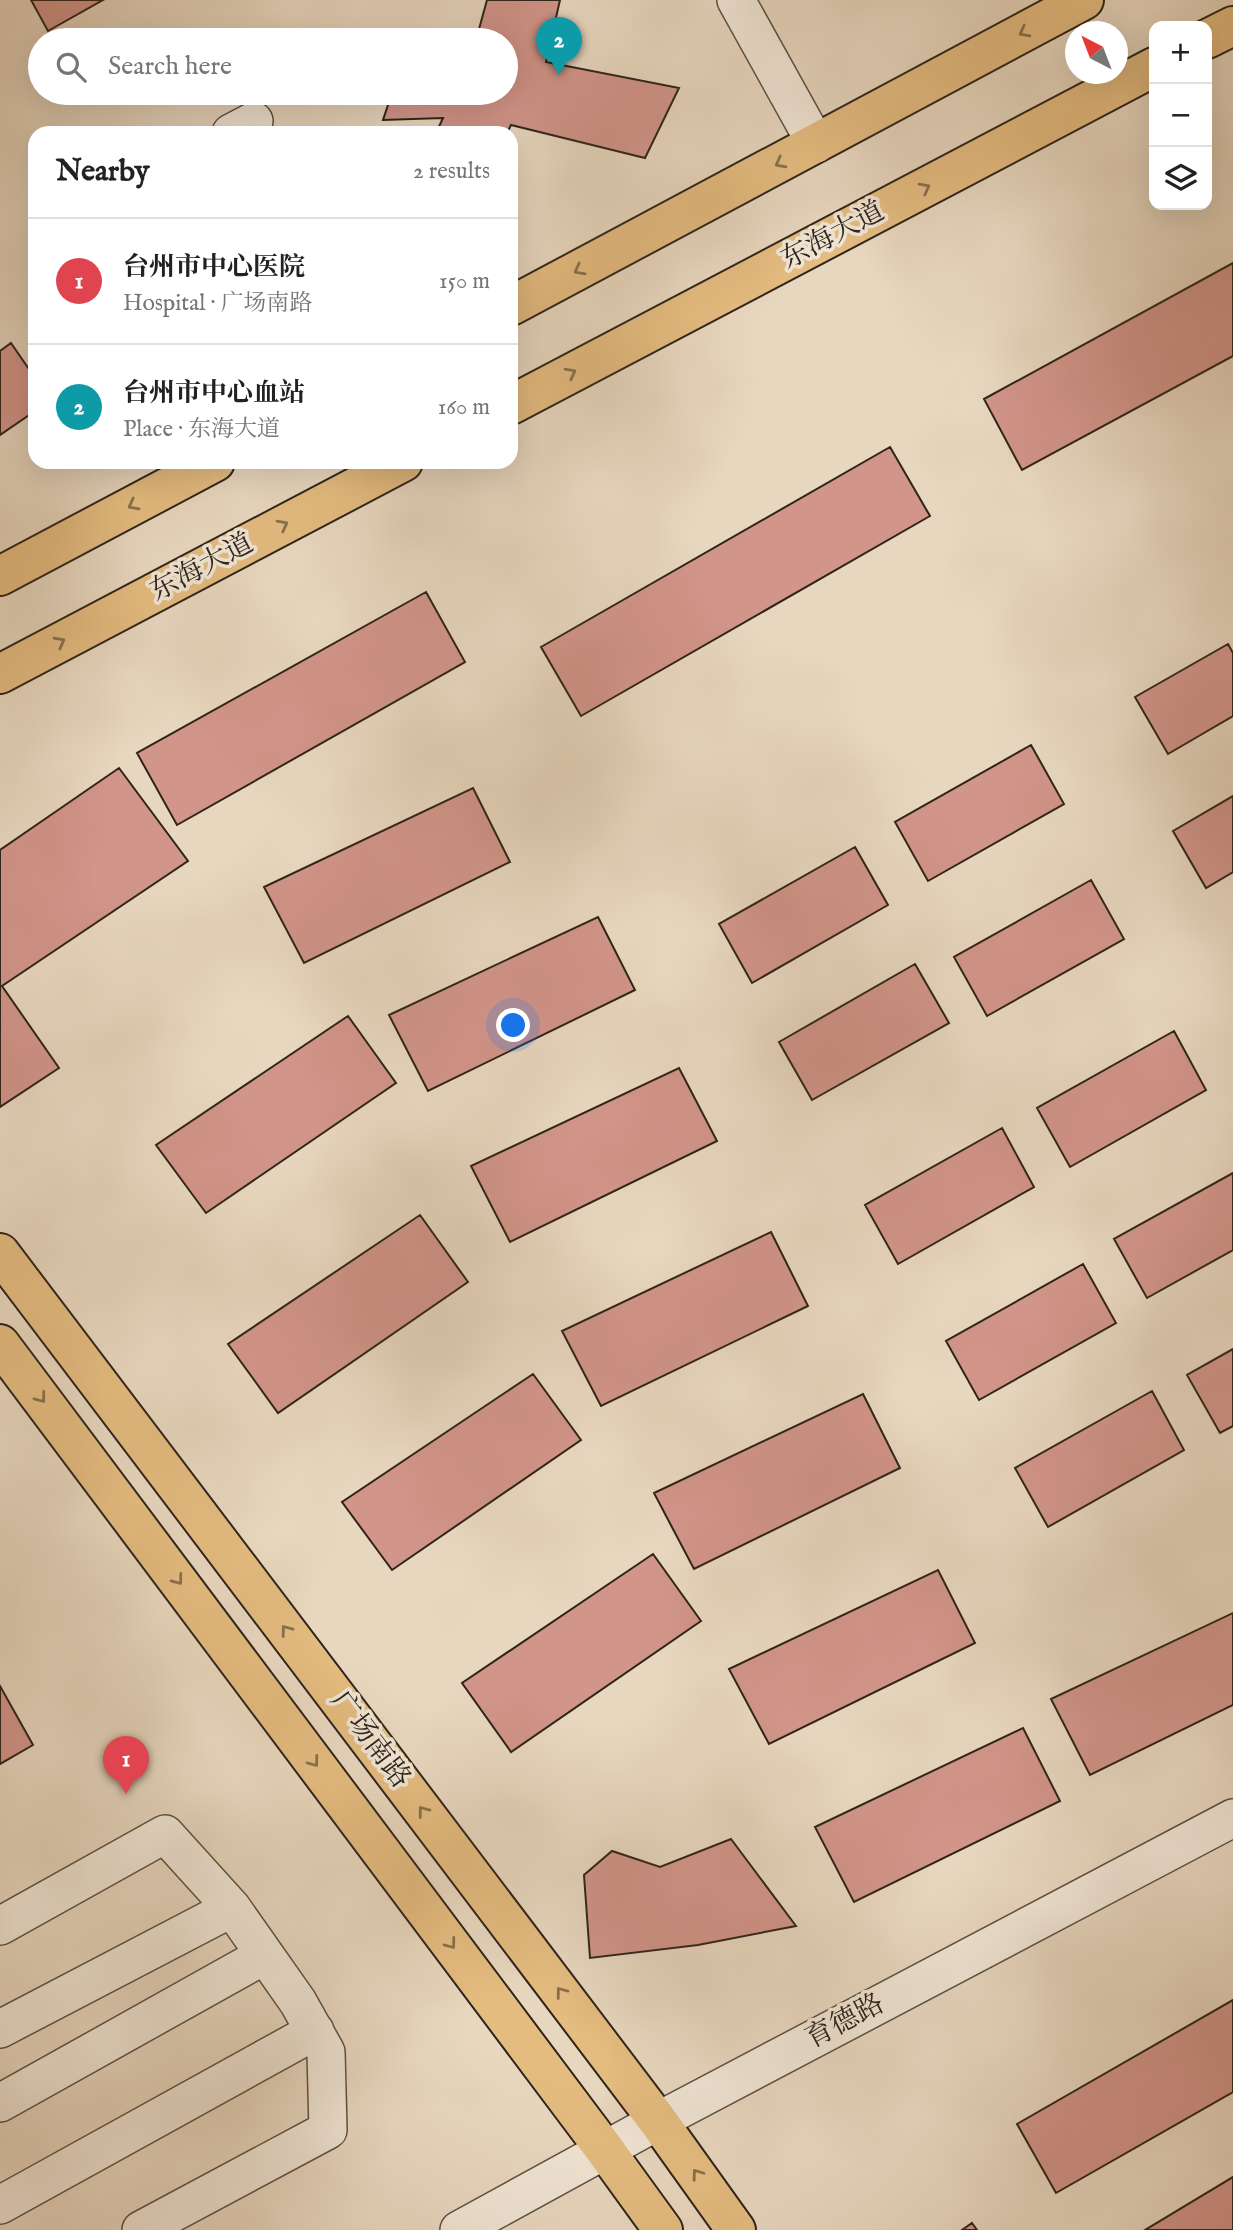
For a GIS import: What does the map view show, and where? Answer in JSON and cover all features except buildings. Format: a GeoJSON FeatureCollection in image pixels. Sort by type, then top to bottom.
{"type":"FeatureCollection","features":[{"type":"Feature","properties":{"kind":"main road"},"geometry":{"type":"LineString","coordinates":[[518,302],[1084,0]]}},
{"type":"Feature","properties":{"kind":"main road"},"geometry":{"type":"LineString","coordinates":[[1212,36],[1233,26]]}},
{"type":"Feature","properties":{"kind":"main road","name":"东海大道"},"geometry":{"type":"LineString","coordinates":[[518,401],[1149,70]]}},
{"type":"Feature","properties":{"kind":"main road","name":"东海大道"},"geometry":{"type":"LineString","coordinates":[[0,674],[390,469]]}},
{"type":"Feature","properties":{"kind":"main road"},"geometry":{"type":"LineString","coordinates":[[0,576],[170,472]]}},
{"type":"Feature","properties":{"kind":"main road","name":"广场南路"},"geometry":{"type":"LineString","coordinates":[[0,1253],[658,2121],[736,2230]]}},
{"type":"Feature","properties":{"kind":"main road","name":"广场南路"},"geometry":{"type":"LineString","coordinates":[[0,1344],[663,2230]]}},
{"type":"Feature","properties":{"kind":"street"},"geometry":{"type":"LineString","coordinates":[[736,0],[816,144]]}},
{"type":"Feature","properties":{"kind":"street","name":"育德路"},"geometry":{"type":"LineString","coordinates":[[459,2230],[658,2121],[1233,1818]]}},
{"type":"Feature","properties":{"kind":"street"},"geometry":{"type":"LineString","coordinates":[[0,1926],[165,1834],[232,1908],[298,2002],[326,2052],[328,2130],[141,2230]]}},
{"type":"Feature","properties":{"kind":"street"},"geometry":{"type":"LineString","coordinates":[[0,2029],[232,1908]]}},
{"type":"Feature","properties":{"kind":"street"},"geometry":{"type":"LineString","coordinates":[[0,2103],[265,1955]]}},
{"type":"Feature","properties":{"kind":"street"},"geometry":{"type":"LineString","coordinates":[[0,2205],[315,2031]]}},
{"type":"Feature","properties":{"kind":"place","name":"台州市中心血站"},"geometry":{"type":"Point","coordinates":[559,75]}},
{"type":"Feature","properties":{"kind":"place","name":"台州市中心医院"},"geometry":{"type":"Point","coordinates":[126,1794]}}]}
